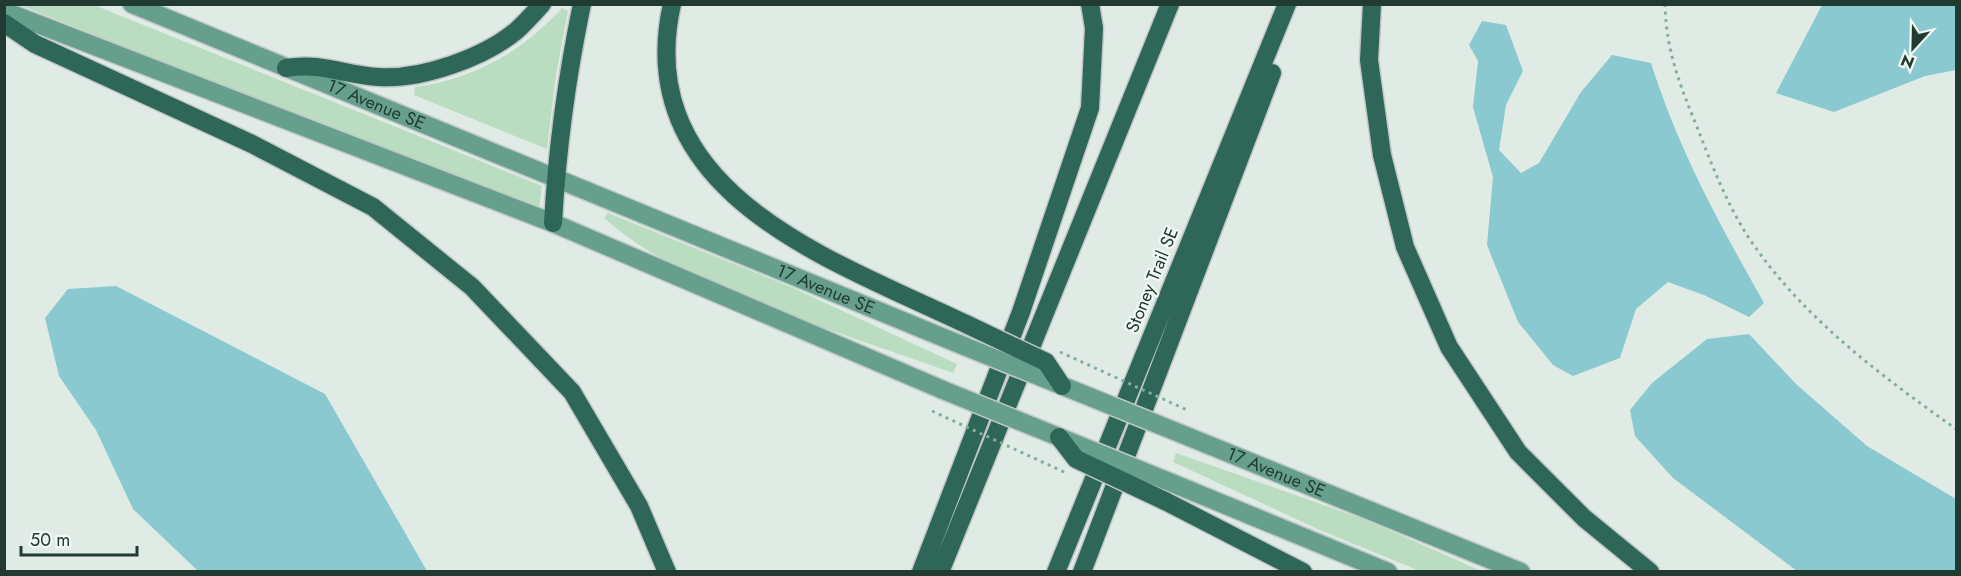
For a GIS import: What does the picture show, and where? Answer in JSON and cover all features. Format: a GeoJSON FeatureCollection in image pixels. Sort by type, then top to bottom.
{"type":"FeatureCollection","features":[{"type":"Feature","properties":{"kind":"highway"},"geometry":{"type":"LineString","coordinates":[[286,68],[308,64],[378,77],[418,74],[457,64],[515,32],[542,4]]}},
{"type":"Feature","properties":{"kind":"highway"},"geometry":{"type":"LineString","coordinates":[[554,223],[556,177],[571,55],[582,4]]}},
{"type":"Feature","properties":{"kind":"highway"},"geometry":{"type":"LineString","coordinates":[[672,4],[665,37],[670,90],[686,132],[713,177],[748,210],[788,237],[1046,362],[1062,386]]}},
{"type":"Feature","properties":{"kind":"highway"},"geometry":{"type":"LineString","coordinates":[[921,572],[1021,312],[1090,108],[1094,28],[1090,4]]}},
{"type":"Feature","properties":{"kind":"highway"},"geometry":{"type":"LineString","coordinates":[[940,572],[1170,4]]}},
{"type":"Feature","properties":{"kind":"highway"},"geometry":{"type":"LineString","coordinates":[[1372,4],[1369,60],[1382,155],[1405,247],[1449,347],[1518,452],[1584,518],[1650,572]]}},
{"type":"Feature","properties":{"kind":"highway"},"geometry":{"type":"LineString","coordinates":[[1082,572],[1285,39],[1286,8]]}},
{"type":"Feature","properties":{"kind":"highway","name":"Stoney Trail SE"},"geometry":{"type":"LineString","coordinates":[[1056,572],[1286,8]]}},
{"type":"Feature","properties":{"kind":"highway"},"geometry":{"type":"LineString","coordinates":[[4,23],[35,44],[252,144],[372,207],[472,287],[572,392],[639,506],[667,572]]}},
{"type":"Feature","properties":{"kind":"highway"},"geometry":{"type":"LineString","coordinates":[[1059,437],[1076,459],[1165,501],[1303,572]]}},
{"type":"Feature","properties":{"kind":"main road","name":"17 Avenue SE"},"geometry":{"type":"LineString","coordinates":[[132,4],[1521,572]]}},
{"type":"Feature","properties":{"kind":"main road"},"geometry":{"type":"LineString","coordinates":[[4,11],[554,223],[943,390],[1388,572]]}},
{"type":"Feature","properties":{"kind":"path"},"geometry":{"type":"LineString","coordinates":[[1665,4],[1673,69],[1711,163],[1746,234],[1783,284],[1813,315],[1853,352],[1956,429]]}},
{"type":"Feature","properties":{"kind":"path"},"geometry":{"type":"LineString","coordinates":[[1058,351],[1187,410]]}},
{"type":"Feature","properties":{"kind":"path"},"geometry":{"type":"LineString","coordinates":[[933,411],[1072,475]]}},
{"type":"Feature","properties":{"kind":"green space"},"geometry":{"type":"Polygon","coordinates":[[[20,5],[94,5],[542,186],[539,209],[390,154],[20,5]]]}},
{"type":"Feature","properties":{"kind":"green space"},"geometry":{"type":"Polygon","coordinates":[[[562,8],[568,11],[556,74],[547,149],[414,95],[415,87],[457,77],[496,61],[530,38],[562,8]]]}},
{"type":"Feature","properties":{"kind":"green space"},"geometry":{"type":"Polygon","coordinates":[[[608,213],[791,287],[957,364],[953,373],[804,320],[695,276],[657,256],[621,232],[604,218],[608,213]]]}},
{"type":"Feature","properties":{"kind":"green space"},"geometry":{"type":"Polygon","coordinates":[[[1176,453],[1369,521],[1481,571],[1420,571],[1322,531],[1173,462],[1176,453]]]}},
{"type":"Feature","properties":{"kind":"water"},"geometry":{"type":"Polygon","coordinates":[[[1822,5],[1956,5],[1956,70],[1925,76],[1834,112],[1776,93],[1822,5]]]}},
{"type":"Feature","properties":{"kind":"water"},"geometry":{"type":"Polygon","coordinates":[[[1482,21],[1506,25],[1523,71],[1506,105],[1499,150],[1521,173],[1539,163],[1581,92],[1612,55],[1651,63],[1687,157],[1764,303],[1749,317],[1704,295],[1668,282],[1636,309],[1620,358],[1573,376],[1553,365],[1518,322],[1487,245],[1493,177],[1473,107],[1478,61],[1469,45],[1482,21]]]}},
{"type":"Feature","properties":{"kind":"water"},"geometry":{"type":"Polygon","coordinates":[[[116,286],[325,394],[427,571],[198,571],[133,509],[96,430],[59,376],[45,318],[68,289],[116,286]]]}},
{"type":"Feature","properties":{"kind":"water"},"geometry":{"type":"Polygon","coordinates":[[[1749,334],[1796,384],[1867,446],[1956,499],[1956,571],[1797,571],[1673,478],[1635,436],[1630,410],[1652,383],[1707,339],[1749,334]]]}}]}
